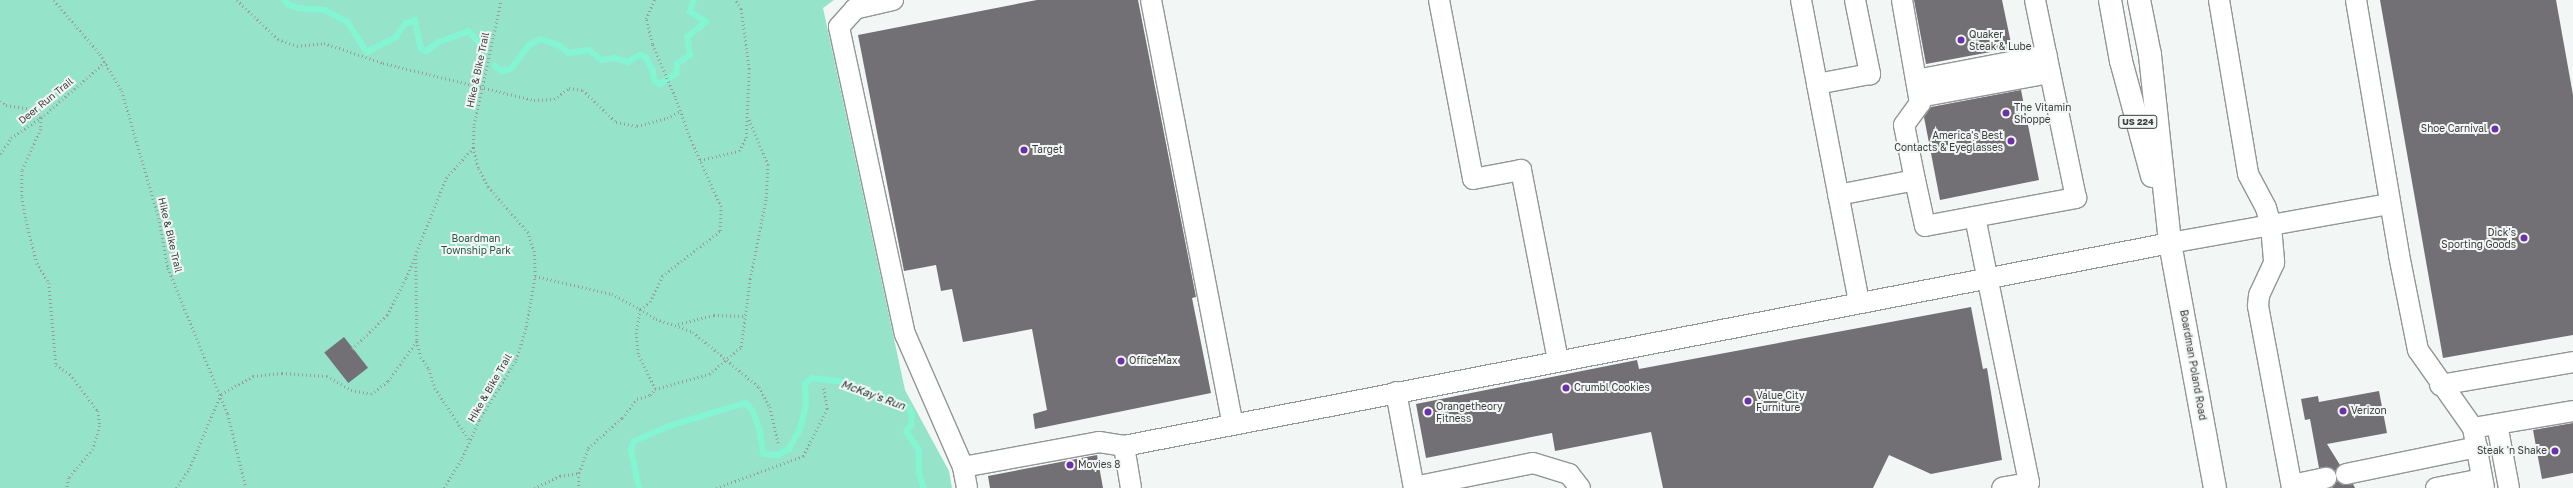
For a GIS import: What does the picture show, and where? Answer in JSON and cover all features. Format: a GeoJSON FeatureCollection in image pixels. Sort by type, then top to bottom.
{"type":"FeatureCollection","features":[{"type":"Feature","properties":{"kind":"main road","name":"Boardman Poland Road"},"geometry":{"type":"LineString","coordinates":[[2110,0],[2121,61],[2170,243]]}},
{"type":"Feature","properties":{"kind":"main road","name":"Boardman Poland Road"},"geometry":{"type":"LineString","coordinates":[[2139,0],[2150,55],[2170,243],[2215,488]]}},
{"type":"Feature","properties":{"kind":"lane"},"geometry":{"type":"LineString","coordinates":[[893,0],[855,9],[839,27],[905,334],[963,467],[967,488]]}},
{"type":"Feature","properties":{"kind":"lane"},"geometry":{"type":"LineString","coordinates":[[1150,0],[1233,424]]}},
{"type":"Feature","properties":{"kind":"lane"},"geometry":{"type":"LineString","coordinates":[[1439,0],[1473,179],[1521,170],[1558,361]]}},
{"type":"Feature","properties":{"kind":"lane"},"geometry":{"type":"LineString","coordinates":[[1801,0],[1859,303]]}},
{"type":"Feature","properties":{"kind":"lane"},"geometry":{"type":"LineString","coordinates":[[1817,84],[1870,74],[1855,0]]}},
{"type":"Feature","properties":{"kind":"lane"},"geometry":{"type":"LineString","coordinates":[[1902,0],[1920,103],[1904,125],[1914,180],[1925,226],[2076,198],[2035,0]]}},
{"type":"Feature","properties":{"kind":"lane"},"geometry":{"type":"LineString","coordinates":[[2219,0],[2248,174],[2266,208],[2271,226],[2274,263],[2259,295],[2258,306],[2292,487],[2326,478]]}},
{"type":"Feature","properties":{"kind":"lane"},"geometry":{"type":"LineString","coordinates":[[2356,0],[2390,204],[2418,350],[2440,385],[2473,428],[2483,484],[2436,488]]}},
{"type":"Feature","properties":{"kind":"lane"},"geometry":{"type":"LineString","coordinates":[[1918,89],[2049,64]]}},
{"type":"Feature","properties":{"kind":"lane"},"geometry":{"type":"LineString","coordinates":[[1838,195],[1914,180]]}},
{"type":"Feature","properties":{"kind":"lane"},"geometry":{"type":"LineString","coordinates":[[963,467],[1099,442],[1124,446],[2170,243],[2390,204]]}},
{"type":"Feature","properties":{"kind":"lane"},"geometry":{"type":"LineString","coordinates":[[1975,217],[2029,483],[2002,488]]}},
{"type":"Feature","properties":{"kind":"lane"},"geometry":{"type":"LineString","coordinates":[[2440,385],[2573,362]]}},
{"type":"Feature","properties":{"kind":"lane"},"geometry":{"type":"LineString","coordinates":[[1396,392],[1414,488],[1533,463],[1569,474],[1580,488]]}},
{"type":"Feature","properties":{"kind":"lane"},"geometry":{"type":"LineString","coordinates":[[2498,429],[2573,412]]}},
{"type":"Feature","properties":{"kind":"lane"},"geometry":{"type":"LineString","coordinates":[[2473,428],[2498,429],[2573,419]]}},
{"type":"Feature","properties":{"kind":"lane"},"geometry":{"type":"LineString","coordinates":[[2498,429],[2509,488]]}},
{"type":"Feature","properties":{"kind":"lane"},"geometry":{"type":"LineString","coordinates":[[1124,446],[1131,488]]}},
{"type":"Feature","properties":{"kind":"lane"},"geometry":{"type":"LineString","coordinates":[[2346,474],[2477,447]]}},
{"type":"Feature","properties":{"kind":"path","name":"Hike & Bike Trail"},"geometry":{"type":"LineString","coordinates":[[54,0],[106,62],[129,109],[174,285],[221,394],[236,438],[246,488]]}},
{"type":"Feature","properties":{"kind":"path"},"geometry":{"type":"LineString","coordinates":[[237,0],[278,39],[297,46],[324,43],[383,63],[483,86],[534,100],[554,99],[569,88],[583,90],[616,122],[637,126],[667,118],[680,111]]}},
{"type":"Feature","properties":{"kind":"path","name":"Hike & Bike Trail"},"geometry":{"type":"LineString","coordinates":[[444,488],[470,441],[479,420],[516,360],[526,327],[535,276],[534,252],[528,233],[488,186],[478,168],[473,148],[474,125],[489,63],[500,0]]}},
{"type":"Feature","properties":{"kind":"path"},"geometry":{"type":"LineString","coordinates":[[654,0],[646,19],[652,44],[676,97],[680,111],[700,160],[721,206],[720,230],[662,276],[650,302],[640,309],[636,334],[638,354],[655,389]]}},
{"type":"Feature","properties":{"kind":"path"},"geometry":{"type":"LineString","coordinates":[[700,160],[739,151],[746,138],[748,118],[748,62],[741,10],[735,0]]}},
{"type":"Feature","properties":{"kind":"path","name":"Deer Run Trail"},"geometry":{"type":"LineString","coordinates":[[0,154],[11,138],[41,118],[106,62]]}},
{"type":"Feature","properties":{"kind":"path"},"geometry":{"type":"LineString","coordinates":[[0,101],[6,105],[36,110],[41,118],[41,129],[22,171],[22,197],[26,220],[37,263],[49,284],[56,365],[70,374],[98,412],[100,426],[93,449],[69,478],[67,488]]}},
{"type":"Feature","properties":{"kind":"path"},"geometry":{"type":"LineString","coordinates":[[579,487],[579,473],[588,448],[622,418],[637,400],[650,395],[655,389],[709,374],[741,347],[766,198],[768,166],[748,118]]}},
{"type":"Feature","properties":{"kind":"path"},"geometry":{"type":"LineString","coordinates":[[352,348],[387,315],[416,253],[446,178],[473,148]]}},
{"type":"Feature","properties":{"kind":"path"},"geometry":{"type":"LineString","coordinates":[[416,253],[417,341],[436,388],[470,441]]}},
{"type":"Feature","properties":{"kind":"path"},"geometry":{"type":"LineString","coordinates":[[535,276],[612,294],[656,319],[677,324],[693,332],[727,358],[759,387],[770,407],[779,445]]}},
{"type":"Feature","properties":{"kind":"path"},"geometry":{"type":"LineString","coordinates":[[677,324],[714,315],[745,316]]}},
{"type":"Feature","properties":{"kind":"path"},"geometry":{"type":"LineString","coordinates":[[176,488],[189,469],[221,394],[253,376],[282,373],[327,376],[351,390],[371,394],[388,381],[417,341]]}},
{"type":"Feature","properties":{"kind":"path"},"geometry":{"type":"LineString","coordinates":[[716,488],[803,456],[827,409],[823,386]]}},
{"type":"Feature","properties":{"kind":"path"},"geometry":{"type":"LineString","coordinates":[[534,488],[560,476],[579,473]]}},
{"type":"Feature","properties":{"kind":"green space","name":"Boardman Township Park"},"geometry":{"type":"Polygon","coordinates":[[[0,0],[834,0],[823,8],[905,390],[949,471],[952,488],[0,488],[0,0]]]}},
{"type":"Feature","properties":{"kind":"building","name":"Target"},"geometry":{"type":"Polygon","coordinates":[[[1037,0],[1138,0],[1196,297],[1192,298],[1211,393],[1035,429],[1033,414],[1047,410],[1032,329],[963,342],[952,289],[941,291],[936,265],[904,271],[858,35],[1037,0]]]}},
{"type":"Feature","properties":{"kind":"building"},"geometry":{"type":"Polygon","coordinates":[[[1914,0],[2002,0],[2012,48],[1926,64],[1914,0]]]}},
{"type":"Feature","properties":{"kind":"building"},"geometry":{"type":"Polygon","coordinates":[[[2380,0],[2556,0],[2573,95],[2573,335],[2443,358],[2380,0]]]}},
{"type":"Feature","properties":{"kind":"building"},"geometry":{"type":"Polygon","coordinates":[[[2021,90],[2039,180],[1940,200],[1924,117],[1931,107],[2021,90]]]}},
{"type":"Feature","properties":{"kind":"building"},"geometry":{"type":"Polygon","coordinates":[[[1971,307],[1983,369],[1987,368],[2002,460],[1931,474],[1889,455],[1873,488],[1663,488],[1651,432],[1555,451],[1552,433],[1426,458],[1416,404],[1637,360],[1639,369],[1971,307]]]}},
{"type":"Feature","properties":{"kind":"building"},"geometry":{"type":"Polygon","coordinates":[[[344,337],[368,368],[348,383],[324,352],[344,337]]]}},
{"type":"Feature","properties":{"kind":"building","name":"Verizon"},"geometry":{"type":"Polygon","coordinates":[[[2379,391],[2387,433],[2327,444],[2340,465],[2335,471],[2329,467],[2319,468],[2310,419],[2305,420],[2301,399],[2318,396],[2319,402],[2379,391]]]}},
{"type":"Feature","properties":{"kind":"building","name":"Steak 'n Shake"},"geometry":{"type":"Polygon","coordinates":[[[2573,423],[2573,473],[2542,479],[2533,430],[2573,423]]]}},
{"type":"Feature","properties":{"kind":"building","name":"Movies 8"},"geometry":{"type":"Polygon","coordinates":[[[1097,455],[1103,488],[990,488],[988,476],[1097,455]]]}},
{"type":"Feature","properties":{"kind":"building"},"geometry":{"type":"Polygon","coordinates":[[[2337,481],[2343,485],[2353,484],[2355,488],[2332,488],[2337,481]]]}},
{"type":"Feature","properties":{"kind":"waterway"},"geometry":{"type":"LineString","coordinates":[[285,0],[289,5],[298,8],[325,10],[348,22],[367,52],[396,37],[405,24],[415,20],[421,48],[426,51],[439,42],[469,31],[483,47]]}},
{"type":"Feature","properties":{"kind":"waterway"},"geometry":{"type":"LineString","coordinates":[[495,66],[502,71],[511,69],[529,45],[541,39],[560,46],[569,53],[589,50],[602,60],[615,58],[628,62],[640,55],[646,57],[653,70],[655,81],[660,84],[676,74],[677,64],[690,55],[687,37],[706,22],[690,12],[694,0]]}},
{"type":"Feature","properties":{"kind":"waterway","name":"McKay's Run"},"geometry":{"type":"LineString","coordinates":[[639,488],[631,450],[634,441],[669,426],[746,403],[753,411],[760,430],[764,454],[778,455],[789,449],[800,429],[806,405],[805,384],[812,378],[845,382],[908,406],[912,413],[912,425],[907,432],[919,450],[920,475],[924,488]]}},
{"type":"Feature","properties":{"kind":"place","name":"Quaker Steak & Lube"},"geometry":{"type":"Point","coordinates":[1961,40]}},
{"type":"Feature","properties":{"kind":"place","name":"The Vitamin Shoppe"},"geometry":{"type":"Point","coordinates":[2006,113]}},
{"type":"Feature","properties":{"kind":"place","name":"Shoe Carnival"},"geometry":{"type":"Point","coordinates":[2495,129]}},
{"type":"Feature","properties":{"kind":"place","name":"America's Best Contacts & Eyeglasses"},"geometry":{"type":"Point","coordinates":[2011,141]}},
{"type":"Feature","properties":{"kind":"place","name":"Target"},"geometry":{"type":"Point","coordinates":[1024,150]}},
{"type":"Feature","properties":{"kind":"place","name":"Dick's Sporting Goods"},"geometry":{"type":"Point","coordinates":[2524,238]}},
{"type":"Feature","properties":{"kind":"place","name":"OfficeMax"},"geometry":{"type":"Point","coordinates":[1121,361]}},
{"type":"Feature","properties":{"kind":"place","name":"Crumbl Cookies"},"geometry":{"type":"Point","coordinates":[1566,388]}},
{"type":"Feature","properties":{"kind":"place","name":"Value City Furniture"},"geometry":{"type":"Point","coordinates":[1748,401]}},
{"type":"Feature","properties":{"kind":"place","name":"Verizon"},"geometry":{"type":"Point","coordinates":[2343,411]}},
{"type":"Feature","properties":{"kind":"place","name":"Orangetheory Fitness"},"geometry":{"type":"Point","coordinates":[1428,412]}},
{"type":"Feature","properties":{"kind":"place","name":"Steak 'n Shake"},"geometry":{"type":"Point","coordinates":[2555,451]}},
{"type":"Feature","properties":{"kind":"place","name":"Movies 8"},"geometry":{"type":"Point","coordinates":[1070,465]}}]}
